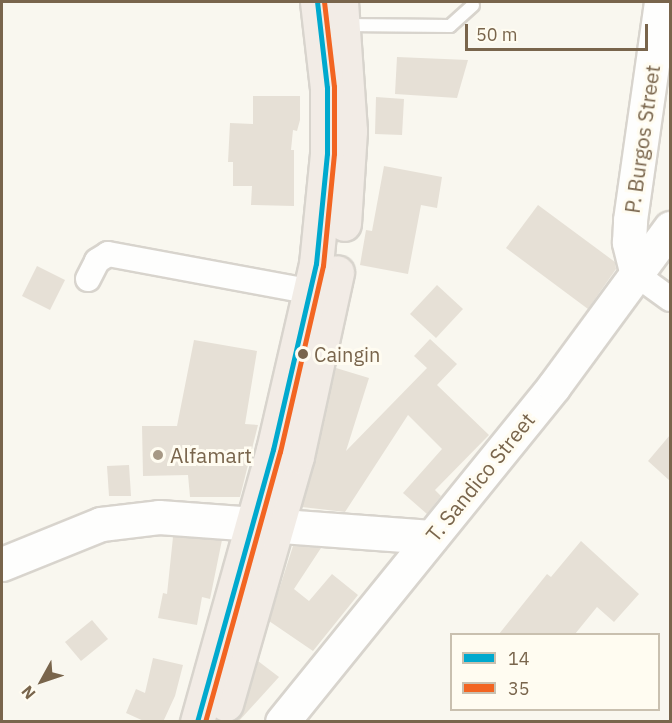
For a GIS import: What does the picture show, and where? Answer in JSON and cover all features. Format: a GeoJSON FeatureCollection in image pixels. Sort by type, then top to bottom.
{"type":"FeatureCollection","features":[{"type":"Feature","properties":{"kind":"highway"},"geometry":{"type":"LineString","coordinates":[[221,722],[264,523],[322,293],[349,174],[331,13]]}},
{"type":"Feature","properties":{"kind":"highway"},"geometry":{"type":"LineString","coordinates":[[197,722],[264,523]]}},
{"type":"Feature","properties":{"kind":"main road","name":"P. Burgos Street"},"geometry":{"type":"LineString","coordinates":[[637,275],[629,242],[630,220],[660,2]]}},
{"type":"Feature","properties":{"kind":"main road","name":"T. Sandico Street"},"geometry":{"type":"LineString","coordinates":[[282,722],[637,275],[670,228]]}},
{"type":"Feature","properties":{"kind":"main road"},"geometry":{"type":"LineString","coordinates":[[2,564],[101,524],[159,518],[264,523],[430,537]]}},
{"type":"Feature","properties":{"kind":"street"},"geometry":{"type":"LineString","coordinates":[[88,279],[97,261],[108,254],[322,293]]}},
{"type":"Feature","properties":{"kind":"street"},"geometry":{"type":"LineString","coordinates":[[637,275],[670,299]]}},
{"type":"Feature","properties":{"kind":"lane"},"geometry":{"type":"LineString","coordinates":[[331,13],[450,26],[473,4]]}},
{"type":"Feature","properties":{"kind":"building"},"geometry":{"type":"Polygon","coordinates":[[[397,57],[468,60],[457,98],[395,94],[397,57]]]}},
{"type":"Feature","properties":{"kind":"building"},"geometry":{"type":"Polygon","coordinates":[[[253,96],[300,96],[300,120],[297,131],[293,130],[291,150],[294,150],[294,206],[251,205],[252,186],[233,186],[233,162],[228,162],[230,123],[253,124],[253,96]]]}},
{"type":"Feature","properties":{"kind":"building"},"geometry":{"type":"Polygon","coordinates":[[[376,97],[404,99],[402,135],[375,134],[376,97]]]}},
{"type":"Feature","properties":{"kind":"building"},"geometry":{"type":"Polygon","coordinates":[[[384,166],[442,177],[437,208],[421,205],[408,274],[360,265],[366,230],[372,231],[384,166]]]}},
{"type":"Feature","properties":{"kind":"building"},"geometry":{"type":"Polygon","coordinates":[[[538,205],[615,262],[616,269],[588,309],[506,248],[538,205]]]}},
{"type":"Feature","properties":{"kind":"building"},"geometry":{"type":"Polygon","coordinates":[[[37,266],[65,280],[50,310],[22,296],[37,266]]]}},
{"type":"Feature","properties":{"kind":"building"},"geometry":{"type":"Polygon","coordinates":[[[437,285],[463,309],[436,338],[410,314],[437,285]]]}},
{"type":"Feature","properties":{"kind":"building"},"geometry":{"type":"Polygon","coordinates":[[[430,339],[457,364],[437,385],[489,435],[435,490],[441,496],[427,514],[403,493],[442,449],[408,415],[345,512],[302,507],[336,368],[369,378],[346,451],[427,368],[414,356],[430,339]]]}},
{"type":"Feature","properties":{"kind":"building"},"geometry":{"type":"Polygon","coordinates":[[[194,340],[257,351],[245,424],[258,425],[240,497],[190,497],[188,475],[143,476],[142,426],[177,426],[194,340]]]}},
{"type":"Feature","properties":{"kind":"building"},"geometry":{"type":"Polygon","coordinates":[[[670,435],[670,481],[648,461],[670,435]]]}},
{"type":"Feature","properties":{"kind":"building"},"geometry":{"type":"Polygon","coordinates":[[[129,465],[131,496],[109,496],[107,466],[129,465]]]}},
{"type":"Feature","properties":{"kind":"building"},"geometry":{"type":"Polygon","coordinates":[[[173,537],[222,540],[210,599],[202,597],[197,625],[158,618],[163,593],[167,594],[173,537]]]}},
{"type":"Feature","properties":{"kind":"building"},"geometry":{"type":"Polygon","coordinates":[[[581,541],[639,594],[614,622],[597,607],[576,633],[500,633],[547,574],[551,577],[581,541]]]}},
{"type":"Feature","properties":{"kind":"building"},"geometry":{"type":"Polygon","coordinates":[[[293,546],[321,548],[294,589],[309,601],[332,574],[358,595],[313,651],[269,621],[293,546]]]}},
{"type":"Feature","properties":{"kind":"building"},"geometry":{"type":"Polygon","coordinates":[[[92,620],[108,639],[81,661],[65,642],[92,620]]]}},
{"type":"Feature","properties":{"kind":"building"},"geometry":{"type":"Polygon","coordinates":[[[153,658],[183,665],[175,696],[163,722],[146,722],[126,713],[136,689],[145,693],[153,658]]]}},
{"type":"Feature","properties":{"kind":"building"},"geometry":{"type":"Polygon","coordinates":[[[258,661],[279,677],[238,722],[233,722],[244,709],[258,661]]]}},
{"type":"Feature","properties":{"kind":"transit line","name":"14"},"geometry":{"type":"LineString","coordinates":[[197,722],[273,450],[316,264],[327,154],[327,88],[317,2]]}},
{"type":"Feature","properties":{"kind":"transit line","name":"35"},"geometry":{"type":"LineString","coordinates":[[205,722],[280,452],[323,266],[334,154],[334,87],[324,2]]}},
{"type":"Feature","properties":{"kind":"place","name":"Caingin"},"geometry":{"type":"Point","coordinates":[303,354]}},
{"type":"Feature","properties":{"kind":"place","name":"Alfamart"},"geometry":{"type":"Point","coordinates":[158,455]}}]}
